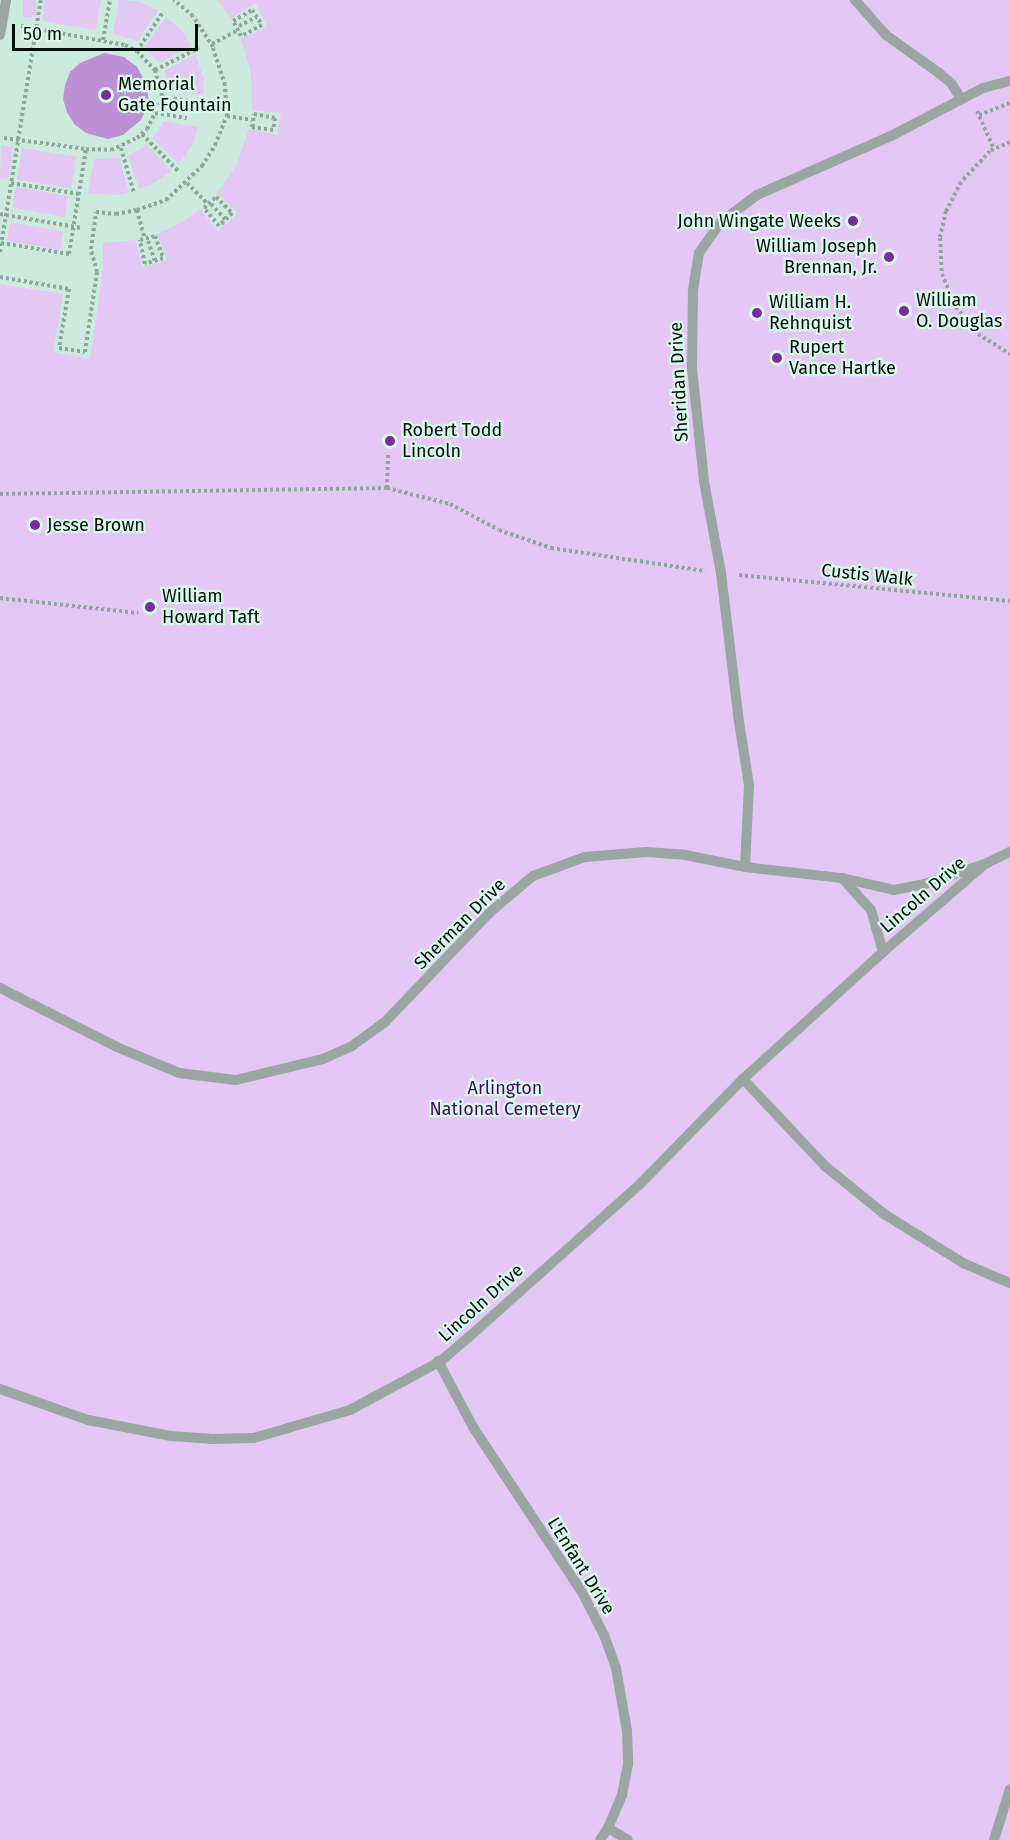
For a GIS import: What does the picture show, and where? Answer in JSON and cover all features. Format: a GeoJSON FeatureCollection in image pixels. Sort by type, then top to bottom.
{"type":"FeatureCollection","features":[{"type":"Feature","properties":{"kind":"lane"},"geometry":{"type":"LineString","coordinates":[[0,35],[6,0]]}},
{"type":"Feature","properties":{"kind":"lane"},"geometry":{"type":"LineString","coordinates":[[855,0],[886,35],[951,82],[962,99]]}},
{"type":"Feature","properties":{"kind":"lane","name":"Sheridan Drive"},"geometry":{"type":"LineString","coordinates":[[745,867],[749,785],[721,573],[704,481],[692,368],[693,290],[702,246],[721,222],[757,195],[891,136],[983,88],[1010,81]]}},
{"type":"Feature","properties":{"kind":"lane","name":"Sherman Drive"},"geometry":{"type":"LineString","coordinates":[[0,988],[117,1047],[179,1073],[236,1080],[323,1059],[352,1046],[385,1022],[489,913],[534,876],[585,857],[646,852],[685,855],[745,867],[842,878],[894,890],[925,884],[985,864],[1010,852]]}},
{"type":"Feature","properties":{"kind":"lane","name":"Lincoln Drive"},"geometry":{"type":"LineString","coordinates":[[0,1389],[88,1420],[171,1436],[254,1438],[350,1410],[438,1361],[469,1338],[640,1184],[743,1079],[883,952],[985,864]]}},
{"type":"Feature","properties":{"kind":"lane","name":"Lincoln Drive"},"geometry":{"type":"LineString","coordinates":[[842,878],[871,909],[883,952]]}},
{"type":"Feature","properties":{"kind":"lane"},"geometry":{"type":"LineString","coordinates":[[743,1079],[825,1166],[884,1215],[965,1264],[1010,1283]]}},
{"type":"Feature","properties":{"kind":"lane","name":"L'Enfant Drive"},"geometry":{"type":"LineString","coordinates":[[438,1361],[473,1427],[583,1594],[604,1635],[616,1668],[627,1731],[628,1764],[622,1795],[608,1828],[600,1840]]}},
{"type":"Feature","properties":{"kind":"lane"},"geometry":{"type":"LineString","coordinates":[[994,1840],[1010,1789]]}},
{"type":"Feature","properties":{"kind":"lane"},"geometry":{"type":"LineString","coordinates":[[608,1828],[628,1840]]}},
{"type":"Feature","properties":{"kind":"path"},"geometry":{"type":"LineString","coordinates":[[0,252],[41,0]]}},
{"type":"Feature","properties":{"kind":"path"},"geometry":{"type":"LineString","coordinates":[[104,40],[110,0]]}},
{"type":"Feature","properties":{"kind":"path"},"geometry":{"type":"LineString","coordinates":[[0,277],[69,290],[59,348],[85,352],[98,272],[90,249],[96,212],[116,214],[137,210],[166,200],[187,183],[211,153],[226,116],[225,85],[212,44],[193,16],[174,0]]}},
{"type":"Feature","properties":{"kind":"path"},"geometry":{"type":"LineString","coordinates":[[252,9],[262,25],[241,36],[239,28],[233,21],[252,9]]}},
{"type":"Feature","properties":{"kind":"path"},"geometry":{"type":"LineString","coordinates":[[137,51],[163,12]]}},
{"type":"Feature","properties":{"kind":"path"},"geometry":{"type":"LineString","coordinates":[[212,44],[257,17]]}},
{"type":"Feature","properties":{"kind":"path"},"geometry":{"type":"LineString","coordinates":[[21,26],[104,40],[137,51],[155,70],[162,97],[189,101]]}},
{"type":"Feature","properties":{"kind":"path"},"geometry":{"type":"LineString","coordinates":[[155,70],[199,48]]}},
{"type":"Feature","properties":{"kind":"path"},"geometry":{"type":"LineString","coordinates":[[979,115],[1010,103]]}},
{"type":"Feature","properties":{"kind":"path"},"geometry":{"type":"LineString","coordinates":[[976,110],[994,149]]}},
{"type":"Feature","properties":{"kind":"path"},"geometry":{"type":"LineString","coordinates":[[4,138],[104,151],[121,148],[142,134],[155,113],[187,118]]}},
{"type":"Feature","properties":{"kind":"path"},"geometry":{"type":"LineString","coordinates":[[254,114],[275,117],[273,130],[252,127],[253,120],[254,114]]}},
{"type":"Feature","properties":{"kind":"path"},"geometry":{"type":"LineString","coordinates":[[226,116],[253,120]]}},
{"type":"Feature","properties":{"kind":"path"},"geometry":{"type":"LineString","coordinates":[[142,134],[179,172]]}},
{"type":"Feature","properties":{"kind":"path"},"geometry":{"type":"LineString","coordinates":[[1010,142],[994,149],[971,169],[952,196],[941,229],[940,256],[945,284],[959,311],[978,334],[1010,354]]}},
{"type":"Feature","properties":{"kind":"path"},"geometry":{"type":"LineString","coordinates":[[121,148],[134,193]]}},
{"type":"Feature","properties":{"kind":"path"},"geometry":{"type":"LineString","coordinates":[[2,243],[69,254],[86,149]]}},
{"type":"Feature","properties":{"kind":"path"},"geometry":{"type":"LineString","coordinates":[[11,183],[79,194]]}},
{"type":"Feature","properties":{"kind":"path"},"geometry":{"type":"LineString","coordinates":[[187,183],[226,220]]}},
{"type":"Feature","properties":{"kind":"path"},"geometry":{"type":"LineString","coordinates":[[216,197],[232,213],[219,226],[204,208],[209,204],[216,197]]}},
{"type":"Feature","properties":{"kind":"path"},"geometry":{"type":"LineString","coordinates":[[137,210],[154,261]]}},
{"type":"Feature","properties":{"kind":"path"},"geometry":{"type":"LineString","coordinates":[[0,214],[82,228]]}},
{"type":"Feature","properties":{"kind":"path"},"geometry":{"type":"LineString","coordinates":[[156,238],[163,258],[146,264],[140,240],[147,240],[156,238]]}},
{"type":"Feature","properties":{"kind":"path"},"geometry":{"type":"LineString","coordinates":[[387,452],[387,488]]}},
{"type":"Feature","properties":{"kind":"path"},"geometry":{"type":"LineString","coordinates":[[0,494],[387,488],[450,504],[499,531],[551,548],[700,571]]}},
{"type":"Feature","properties":{"kind":"path","name":"Custis Walk"},"geometry":{"type":"LineString","coordinates":[[721,573],[1010,601]]}},
{"type":"Feature","properties":{"kind":"path"},"geometry":{"type":"LineString","coordinates":[[0,598],[138,613]]}},
{"type":"Feature","properties":{"kind":"green space"},"geometry":{"type":"Polygon","coordinates":[[[23,0],[36,0],[36,17],[23,17],[23,0]]]}},
{"type":"Feature","properties":{"kind":"green space"},"geometry":{"type":"Polygon","coordinates":[[[45,0],[101,0],[96,30],[42,21],[45,0]]]}},
{"type":"Feature","properties":{"kind":"green space"},"geometry":{"type":"Polygon","coordinates":[[[119,0],[136,1],[158,10],[138,41],[113,34],[119,0]]]}},
{"type":"Feature","properties":{"kind":"green space","name":"Arlington National Cemetery"},"geometry":{"type":"Polygon","coordinates":[[[217,0],[1010,0],[1010,1840],[0,1840],[0,284],[63,294],[53,352],[90,359],[103,270],[103,243],[136,240],[142,267],[148,266],[167,260],[157,234],[181,223],[200,209],[218,231],[236,215],[237,212],[217,193],[236,166],[249,129],[277,135],[281,113],[252,110],[251,72],[241,39],[267,27],[260,11],[255,3],[231,18],[217,0]]]}},
{"type":"Feature","properties":{"kind":"green space"},"geometry":{"type":"Polygon","coordinates":[[[166,17],[183,32],[191,46],[159,63],[145,47],[166,17]]]}},
{"type":"Feature","properties":{"kind":"green space"},"geometry":{"type":"Polygon","coordinates":[[[195,54],[204,79],[203,95],[170,91],[164,71],[195,54]]]}},
{"type":"Feature","properties":{"kind":"green space"},"geometry":{"type":"Polygon","coordinates":[[[164,121],[198,127],[193,144],[179,164],[153,138],[164,121]]]}},
{"type":"Feature","properties":{"kind":"green space"},"geometry":{"type":"Polygon","coordinates":[[[1,145],[13,147],[8,179],[0,178],[1,145]]]}},
{"type":"Feature","properties":{"kind":"green space"},"geometry":{"type":"Polygon","coordinates":[[[147,145],[171,171],[154,183],[139,189],[128,156],[147,145]]]}},
{"type":"Feature","properties":{"kind":"green space"},"geometry":{"type":"Polygon","coordinates":[[[22,148],[76,157],[71,188],[17,180],[22,148]]]}},
{"type":"Feature","properties":{"kind":"green space"},"geometry":{"type":"Polygon","coordinates":[[[119,158],[129,192],[116,195],[88,193],[94,159],[119,158]]]}},
{"type":"Feature","properties":{"kind":"green space"},"geometry":{"type":"Polygon","coordinates":[[[16,187],[68,196],[65,217],[12,208],[16,187]]]}},
{"type":"Feature","properties":{"kind":"green space"},"geometry":{"type":"Polygon","coordinates":[[[10,222],[63,231],[60,250],[7,241],[10,222]]]}},
{"type":"Feature","properties":{"kind":"shaded area","name":"Memorial Gate Fountain"},"geometry":{"type":"Polygon","coordinates":[[[104,53],[124,57],[137,67],[146,83],[149,102],[192,111],[149,103],[141,120],[123,135],[108,139],[86,133],[74,124],[67,112],[63,99],[65,85],[70,72],[80,63],[104,53]]]}},
{"type":"Feature","properties":{"kind":"place","name":"Memorial Gate Fountain"},"geometry":{"type":"Point","coordinates":[106,95]}},
{"type":"Feature","properties":{"kind":"place","name":"John Wingate Weeks"},"geometry":{"type":"Point","coordinates":[853,221]}},
{"type":"Feature","properties":{"kind":"place","name":"William Joseph Brennan, Jr."},"geometry":{"type":"Point","coordinates":[889,257]}},
{"type":"Feature","properties":{"kind":"place","name":"William O. Douglas"},"geometry":{"type":"Point","coordinates":[904,311]}},
{"type":"Feature","properties":{"kind":"place","name":"William H. Rehnquist"},"geometry":{"type":"Point","coordinates":[757,313]}},
{"type":"Feature","properties":{"kind":"place","name":"Rupert Vance Hartke"},"geometry":{"type":"Point","coordinates":[777,358]}},
{"type":"Feature","properties":{"kind":"place","name":"Robert Todd Lincoln"},"geometry":{"type":"Point","coordinates":[390,441]}},
{"type":"Feature","properties":{"kind":"place","name":"Jesse Brown"},"geometry":{"type":"Point","coordinates":[35,525]}},
{"type":"Feature","properties":{"kind":"place","name":"William Howard Taft"},"geometry":{"type":"Point","coordinates":[150,607]}}]}
